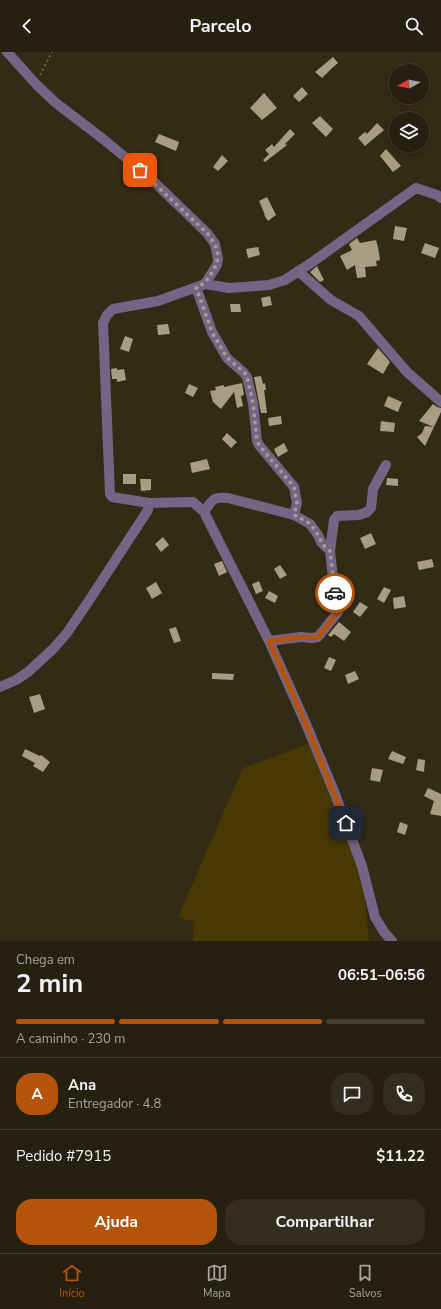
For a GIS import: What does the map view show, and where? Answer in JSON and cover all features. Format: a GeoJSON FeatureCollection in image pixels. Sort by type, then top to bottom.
{"type":"FeatureCollection","features":[{"type":"Feature","properties":{"kind":"street"},"geometry":{"type":"LineString","coordinates":[[7,52],[36,84],[56,103],[103,139],[149,178],[207,233],[215,244],[218,259],[217,265],[200,285]]}},
{"type":"Feature","properties":{"kind":"street"},"geometry":{"type":"LineString","coordinates":[[392,941],[384,932],[375,917],[362,866],[335,794],[306,724],[269,641],[204,512],[193,502],[149,503],[110,496],[103,323],[112,309],[158,300],[200,285],[229,288],[269,285],[285,280],[416,188],[437,195],[441,198]]}},
{"type":"Feature","properties":{"kind":"street"},"geometry":{"type":"LineString","coordinates":[[298,271],[331,300],[359,316],[407,372],[441,402]]}},
{"type":"Feature","properties":{"kind":"street"},"geometry":{"type":"LineString","coordinates":[[200,285],[212,332],[227,358],[244,372],[247,377],[253,403],[257,441],[294,487],[297,503],[294,515]]}},
{"type":"Feature","properties":{"kind":"street"},"geometry":{"type":"LineString","coordinates":[[269,641],[301,637],[318,637],[338,612],[339,606],[334,586],[330,551],[334,520],[337,516],[359,515],[367,512],[371,508],[373,489],[386,465]]}},
{"type":"Feature","properties":{"kind":"street"},"geometry":{"type":"LineString","coordinates":[[204,512],[217,497],[242,501],[294,515],[310,524],[321,542],[330,551]]}},
{"type":"Feature","properties":{"kind":"street"},"geometry":{"type":"LineString","coordinates":[[0,687],[16,680],[28,672],[53,649],[67,633],[148,510],[149,503]]}},
{"type":"Feature","properties":{"kind":"path"},"geometry":{"type":"LineString","coordinates":[[36,84],[52,52]]}},
{"type":"Feature","properties":{"kind":"shaded area"},"geometry":{"type":"Polygon","coordinates":[[[314,742],[362,866],[369,941],[193,941],[194,922],[178,917],[243,768],[314,742]]]}},
{"type":"Feature","properties":{"kind":"building"},"geometry":{"type":"Polygon","coordinates":[[[333,57],[338,63],[322,78],[315,72],[333,57]]]}},
{"type":"Feature","properties":{"kind":"building"},"geometry":{"type":"Polygon","coordinates":[[[302,87],[308,94],[299,102],[293,96],[302,87]]]}},
{"type":"Feature","properties":{"kind":"building"},"geometry":{"type":"Polygon","coordinates":[[[264,93],[277,108],[262,120],[250,108],[264,93]]]}},
{"type":"Feature","properties":{"kind":"building"},"geometry":{"type":"Polygon","coordinates":[[[320,116],[333,129],[326,137],[312,123],[320,116]]]}},
{"type":"Feature","properties":{"kind":"building"},"geometry":{"type":"Polygon","coordinates":[[[377,123],[384,130],[365,146],[358,138],[365,132],[367,134],[377,123]]]}},
{"type":"Feature","properties":{"kind":"building"},"geometry":{"type":"Polygon","coordinates":[[[290,129],[295,134],[285,144],[287,145],[265,162],[263,160],[269,154],[265,150],[272,144],[274,147],[290,129]]]}},
{"type":"Feature","properties":{"kind":"building"},"geometry":{"type":"Polygon","coordinates":[[[159,134],[179,142],[176,151],[155,142],[159,134]]]}},
{"type":"Feature","properties":{"kind":"building"},"geometry":{"type":"Polygon","coordinates":[[[386,149],[401,166],[393,172],[380,156],[386,149]]]}},
{"type":"Feature","properties":{"kind":"building"},"geometry":{"type":"Polygon","coordinates":[[[222,155],[228,161],[218,171],[213,167],[222,155]]]}},
{"type":"Feature","properties":{"kind":"building"},"geometry":{"type":"Polygon","coordinates":[[[267,197],[276,215],[268,221],[259,201],[267,197]]]}},
{"type":"Feature","properties":{"kind":"building"},"geometry":{"type":"Polygon","coordinates":[[[395,226],[407,228],[404,241],[393,239],[395,226]]]}},
{"type":"Feature","properties":{"kind":"building"},"geometry":{"type":"Polygon","coordinates":[[[357,238],[360,243],[376,240],[378,247],[380,260],[376,261],[377,266],[365,267],[366,277],[357,278],[355,265],[347,270],[340,256],[352,250],[349,244],[357,238]]]}},
{"type":"Feature","properties":{"kind":"building"},"geometry":{"type":"Polygon","coordinates":[[[425,243],[439,248],[435,258],[421,253],[425,243]]]}},
{"type":"Feature","properties":{"kind":"building"},"geometry":{"type":"Polygon","coordinates":[[[258,247],[260,255],[248,258],[246,249],[258,247]]]}},
{"type":"Feature","properties":{"kind":"building"},"geometry":{"type":"Polygon","coordinates":[[[317,266],[324,280],[320,282],[310,272],[317,266]]]}},
{"type":"Feature","properties":{"kind":"building"},"geometry":{"type":"Polygon","coordinates":[[[270,296],[272,305],[263,307],[261,298],[270,296]]]}},
{"type":"Feature","properties":{"kind":"building"},"geometry":{"type":"Polygon","coordinates":[[[230,304],[240,304],[241,312],[231,312],[230,304]]]}},
{"type":"Feature","properties":{"kind":"building"},"geometry":{"type":"Polygon","coordinates":[[[168,324],[170,334],[158,335],[157,325],[168,324]]]}},
{"type":"Feature","properties":{"kind":"building"},"geometry":{"type":"Polygon","coordinates":[[[125,336],[133,339],[129,352],[120,349],[125,336]]]}},
{"type":"Feature","properties":{"kind":"building"},"geometry":{"type":"Polygon","coordinates":[[[378,348],[390,362],[383,374],[367,364],[378,348]]]}},
{"type":"Feature","properties":{"kind":"building"},"geometry":{"type":"Polygon","coordinates":[[[117,368],[117,370],[124,369],[126,380],[117,382],[117,379],[112,379],[111,369],[117,368]]]}},
{"type":"Feature","properties":{"kind":"building"},"geometry":{"type":"Polygon","coordinates":[[[261,376],[263,384],[265,383],[266,390],[264,390],[267,413],[261,413],[254,377],[261,376]]]}},
{"type":"Feature","properties":{"kind":"building"},"geometry":{"type":"Polygon","coordinates":[[[242,383],[244,395],[241,396],[243,406],[237,408],[234,392],[221,409],[213,402],[210,391],[216,390],[215,387],[224,385],[224,387],[242,383]]]}},
{"type":"Feature","properties":{"kind":"building"},"geometry":{"type":"Polygon","coordinates":[[[189,384],[198,388],[193,397],[185,393],[189,384]]]}},
{"type":"Feature","properties":{"kind":"building"},"geometry":{"type":"Polygon","coordinates":[[[388,396],[402,402],[398,412],[384,406],[388,396]]]}},
{"type":"Feature","properties":{"kind":"building"},"geometry":{"type":"Polygon","coordinates":[[[433,404],[441,408],[441,412],[434,427],[419,421],[433,404]]]}},
{"type":"Feature","properties":{"kind":"building"},"geometry":{"type":"Polygon","coordinates":[[[281,416],[282,424],[269,426],[268,418],[281,416]]]}},
{"type":"Feature","properties":{"kind":"building"},"geometry":{"type":"Polygon","coordinates":[[[381,421],[395,423],[394,432],[380,431],[381,421]]]}},
{"type":"Feature","properties":{"kind":"building"},"geometry":{"type":"Polygon","coordinates":[[[425,426],[434,427],[425,446],[417,437],[422,433],[425,426]]]}},
{"type":"Feature","properties":{"kind":"building"},"geometry":{"type":"Polygon","coordinates":[[[227,433],[237,442],[231,448],[222,439],[227,433]]]}},
{"type":"Feature","properties":{"kind":"building"},"geometry":{"type":"Polygon","coordinates":[[[284,443],[288,451],[278,457],[274,449],[284,443]]]}},
{"type":"Feature","properties":{"kind":"building"},"geometry":{"type":"Polygon","coordinates":[[[207,459],[210,469],[192,473],[190,463],[207,459]]]}},
{"type":"Feature","properties":{"kind":"building"},"geometry":{"type":"Polygon","coordinates":[[[123,474],[136,474],[136,484],[123,484],[123,474]]]}},
{"type":"Feature","properties":{"kind":"building"},"geometry":{"type":"Polygon","coordinates":[[[387,478],[398,479],[398,486],[386,485],[387,478]]]}},
{"type":"Feature","properties":{"kind":"building"},"geometry":{"type":"Polygon","coordinates":[[[140,479],[151,479],[151,490],[141,491],[140,479]]]}},
{"type":"Feature","properties":{"kind":"building"},"geometry":{"type":"Polygon","coordinates":[[[371,533],[376,544],[365,549],[360,538],[371,533]]]}},
{"type":"Feature","properties":{"kind":"building"},"geometry":{"type":"Polygon","coordinates":[[[163,537],[169,545],[161,552],[155,544],[163,537]]]}},
{"type":"Feature","properties":{"kind":"building"},"geometry":{"type":"Polygon","coordinates":[[[432,559],[434,567],[419,570],[417,562],[432,559]]]}},
{"type":"Feature","properties":{"kind":"building"},"geometry":{"type":"Polygon","coordinates":[[[222,561],[227,572],[219,576],[214,564],[222,561]]]}},
{"type":"Feature","properties":{"kind":"building"},"geometry":{"type":"Polygon","coordinates":[[[280,565],[287,575],[280,579],[274,569],[280,565]]]}},
{"type":"Feature","properties":{"kind":"building"},"geometry":{"type":"Polygon","coordinates":[[[259,581],[263,591],[256,594],[252,584],[259,581]]]}},
{"type":"Feature","properties":{"kind":"building"},"geometry":{"type":"Polygon","coordinates":[[[156,582],[162,593],[152,599],[146,588],[156,582]]]}},
{"type":"Feature","properties":{"kind":"building"},"geometry":{"type":"Polygon","coordinates":[[[384,587],[391,590],[384,603],[377,599],[384,587]]]}},
{"type":"Feature","properties":{"kind":"building"},"geometry":{"type":"Polygon","coordinates":[[[269,591],[278,596],[275,603],[265,598],[269,591]]]}},
{"type":"Feature","properties":{"kind":"building"},"geometry":{"type":"Polygon","coordinates":[[[404,596],[406,607],[394,609],[393,598],[404,596]]]}},
{"type":"Feature","properties":{"kind":"building"},"geometry":{"type":"Polygon","coordinates":[[[360,602],[368,607],[360,617],[353,612],[360,602]]]}},
{"type":"Feature","properties":{"kind":"building"},"geometry":{"type":"Polygon","coordinates":[[[339,622],[351,632],[344,641],[334,634],[331,637],[328,635],[339,622]]]}},
{"type":"Feature","properties":{"kind":"building"},"geometry":{"type":"Polygon","coordinates":[[[176,627],[181,641],[174,643],[169,629],[176,627]]]}},
{"type":"Feature","properties":{"kind":"building"},"geometry":{"type":"Polygon","coordinates":[[[329,657],[336,660],[331,671],[324,668],[329,657]]]}},
{"type":"Feature","properties":{"kind":"building"},"geometry":{"type":"Polygon","coordinates":[[[355,671],[359,679],[348,684],[345,675],[355,671]]]}},
{"type":"Feature","properties":{"kind":"building"},"geometry":{"type":"Polygon","coordinates":[[[212,673],[234,674],[233,680],[212,679],[212,673]]]}},
{"type":"Feature","properties":{"kind":"building"},"geometry":{"type":"Polygon","coordinates":[[[40,694],[45,709],[34,713],[29,697],[40,694]]]}},
{"type":"Feature","properties":{"kind":"building"},"geometry":{"type":"Polygon","coordinates":[[[25,749],[40,756],[41,755],[50,762],[43,772],[33,766],[35,763],[22,756],[25,749]]]}},
{"type":"Feature","properties":{"kind":"building"},"geometry":{"type":"Polygon","coordinates":[[[392,751],[406,757],[403,764],[388,759],[392,751]]]}},
{"type":"Feature","properties":{"kind":"building"},"geometry":{"type":"Polygon","coordinates":[[[418,759],[425,760],[424,772],[416,770],[418,759]]]}},
{"type":"Feature","properties":{"kind":"building"},"geometry":{"type":"Polygon","coordinates":[[[372,768],[383,770],[380,782],[370,780],[372,768]]]}},
{"type":"Feature","properties":{"kind":"building"},"geometry":{"type":"Polygon","coordinates":[[[428,788],[441,794],[441,816],[430,814],[434,801],[424,796],[428,788]]]}},
{"type":"Feature","properties":{"kind":"building"},"geometry":{"type":"Polygon","coordinates":[[[400,822],[408,825],[405,835],[397,832],[400,822]]]}},
{"type":"Feature","properties":{"kind":"way so far"},"geometry":{"type":"LineString","coordinates":[[140,170],[207,233],[215,244],[218,259],[217,265],[205,284],[196,287],[212,332],[227,358],[244,372],[247,377],[253,403],[257,441],[294,487],[297,503],[297,508],[294,515],[310,524],[324,547],[330,551],[335,593]]}},
{"type":"Feature","properties":{"kind":"route"},"geometry":{"type":"LineString","coordinates":[[335,593],[339,602],[338,612],[318,637],[301,637],[269,641],[306,724],[346,823]]}}]}
